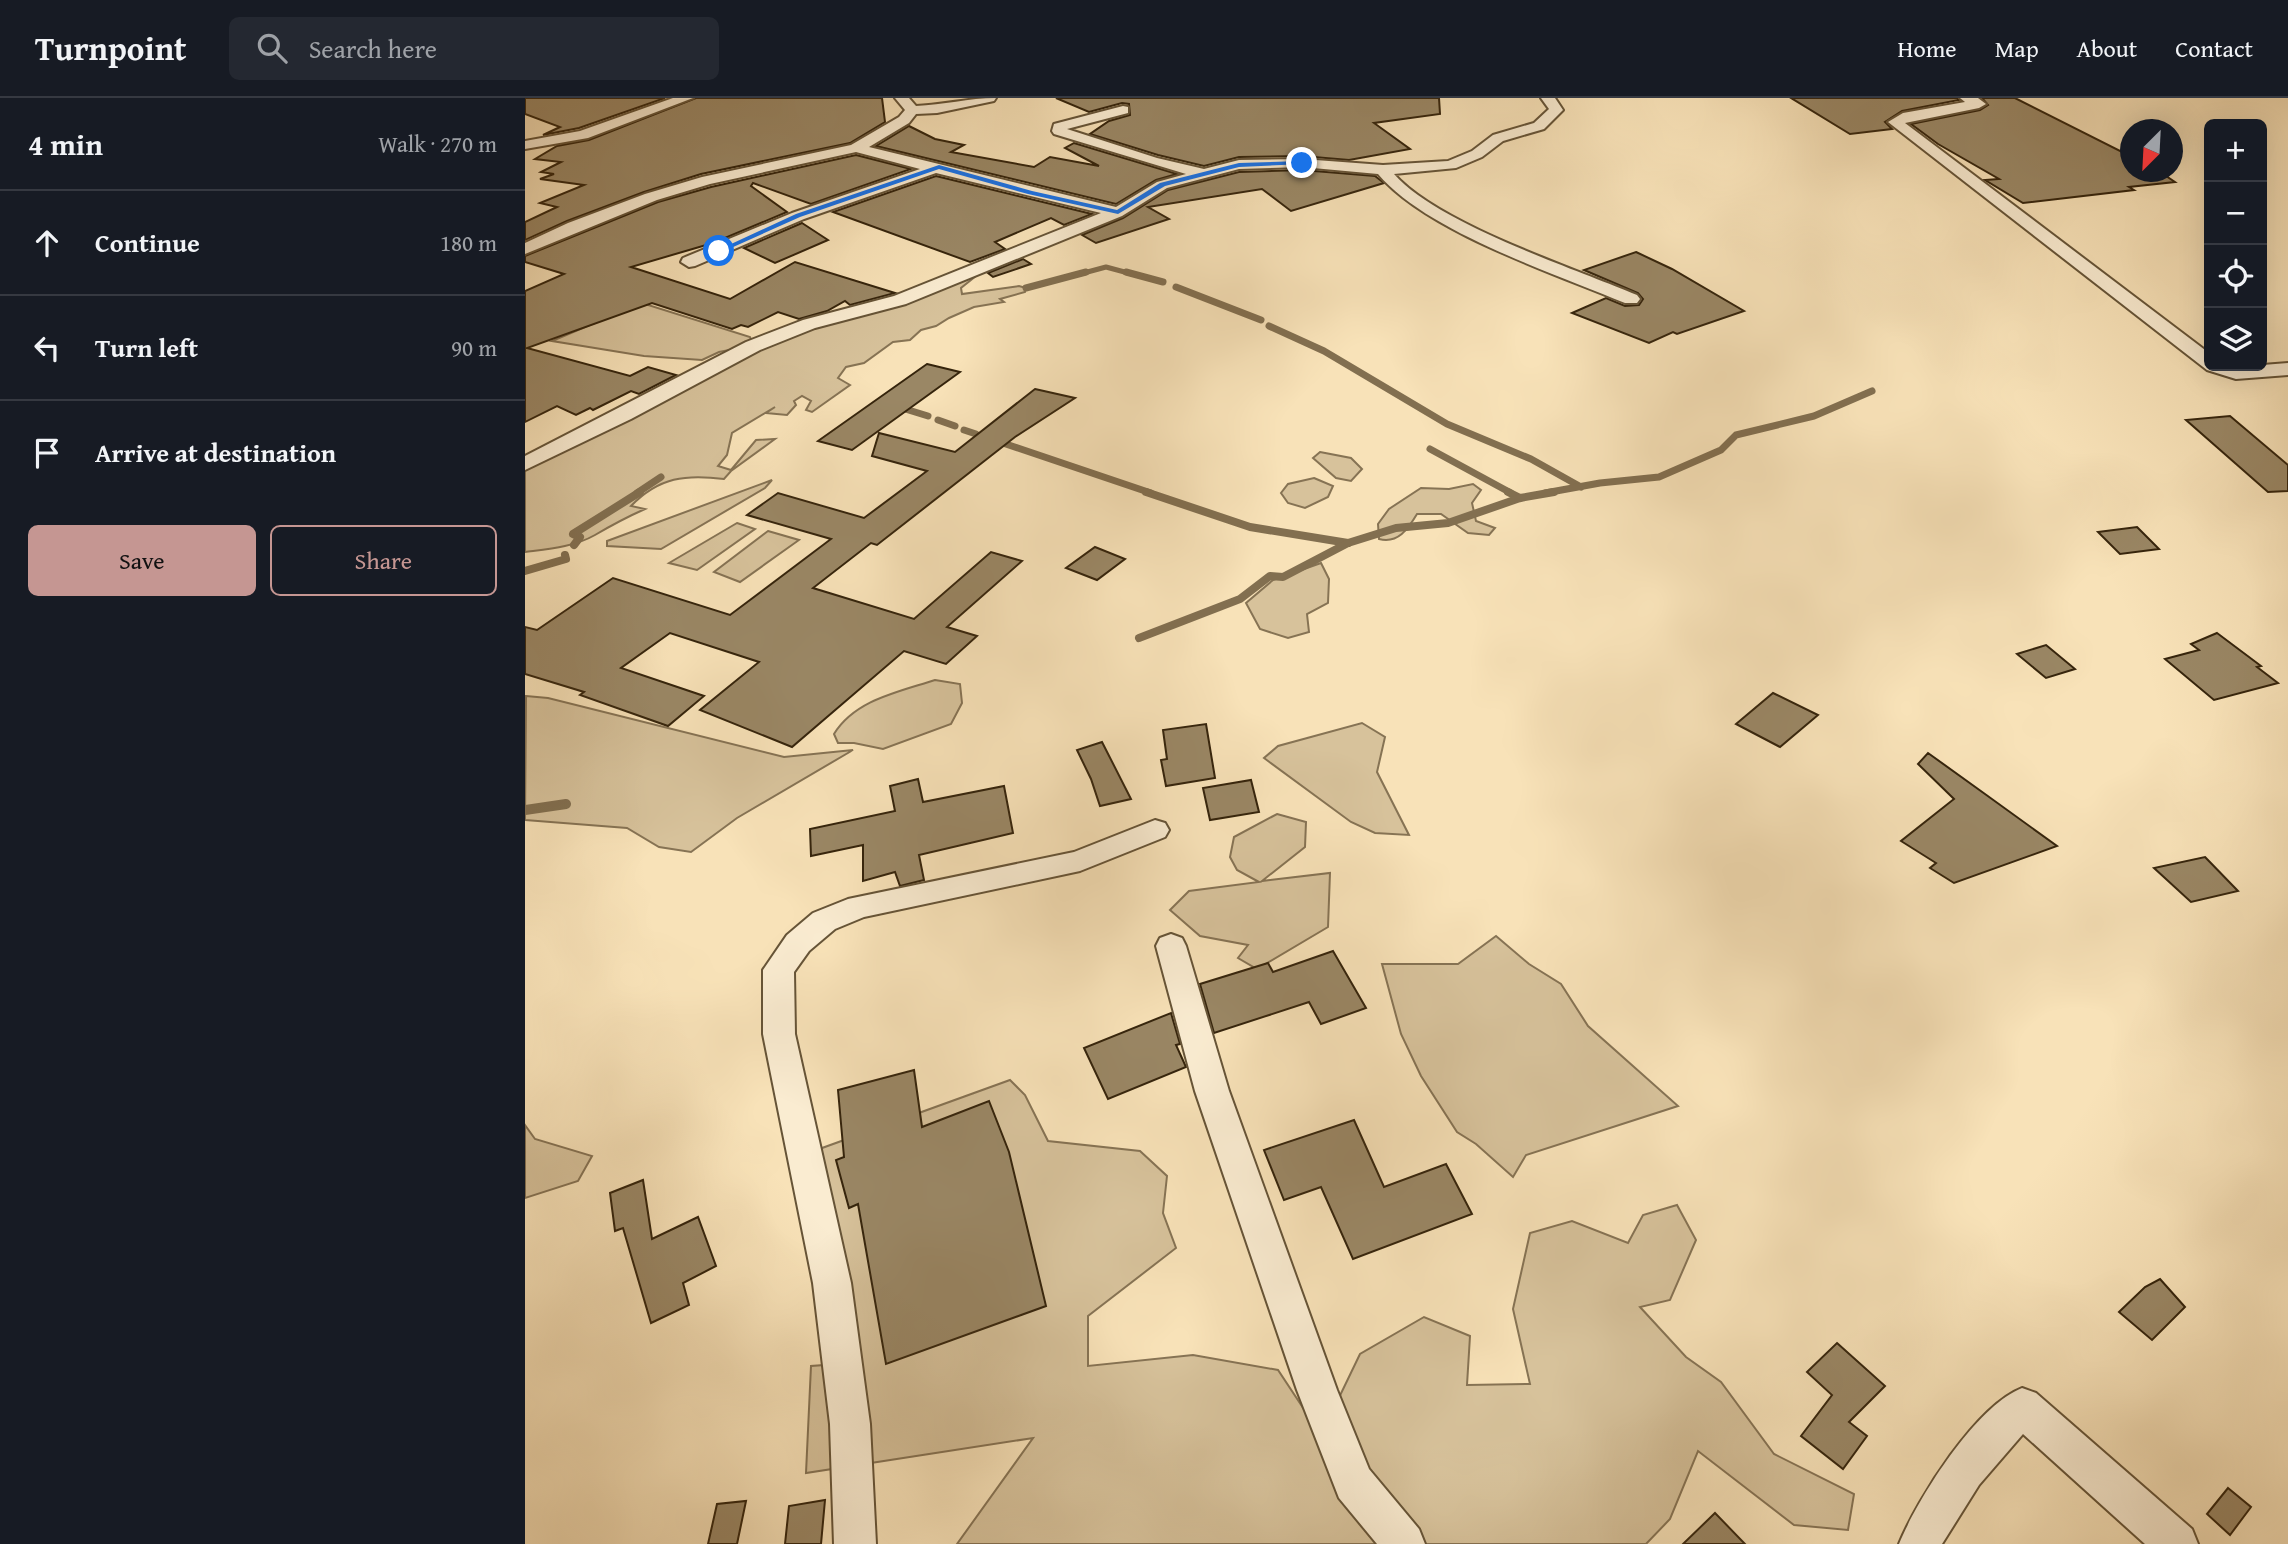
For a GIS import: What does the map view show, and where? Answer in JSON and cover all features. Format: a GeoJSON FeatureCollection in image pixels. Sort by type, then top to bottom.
{"type":"FeatureCollection","features":[{"type":"Feature","properties":{"kind":"street"},"geometry":{"type":"LineString","coordinates":[[525,145],[538,145],[583,135],[686,98]]}},
{"type":"Feature","properties":{"kind":"street"},"geometry":{"type":"LineString","coordinates":[[525,249],[574,226],[651,197],[707,180],[856,148],[904,120],[907,104],[937,109],[989,98]]}},
{"type":"Feature","properties":{"kind":"street"},"geometry":{"type":"LineString","coordinates":[[525,464],[772,338],[809,324],[900,300],[1118,212],[1162,185],[1239,165],[1277,163],[1383,170],[1437,167],[1462,162],[1492,141],[1539,126],[1550,118],[1556,110],[1548,98]]}},
{"type":"Feature","properties":{"kind":"street"},"geometry":{"type":"LineString","coordinates":[[1967,98],[1979,104],[1907,116],[1895,121],[2204,358]]}},
{"type":"Feature","properties":{"kind":"street"},"geometry":{"type":"LineString","coordinates":[[1123,110],[1066,124],[1059,127],[1059,131],[1152,161],[1203,174]]}},
{"type":"Feature","properties":{"kind":"street"},"geometry":{"type":"LineString","coordinates":[[856,148],[939,167],[1031,193],[1118,212]]}},
{"type":"Feature","properties":{"kind":"street"},"geometry":{"type":"LineString","coordinates":[[689,262],[798,216],[939,167]]}},
{"type":"Feature","properties":{"kind":"street"},"geometry":{"type":"LineString","coordinates":[[1383,170],[1388,181],[1420,203],[1473,231],[1631,299]]}},
{"type":"Feature","properties":{"kind":"street"},"geometry":{"type":"LineString","coordinates":[[2267,371],[2288,369]]}},
{"type":"Feature","properties":{"kind":"street"},"geometry":{"type":"LineString","coordinates":[[2230,371],[2262,371]]}},
{"type":"Feature","properties":{"kind":"street"},"geometry":{"type":"LineString","coordinates":[[855,1544],[851,1424],[834,1296],[779,1034],[778,970],[798,943],[824,921],[859,907],[1080,861],[1156,830]]}},
{"type":"Feature","properties":{"kind":"street"},"geometry":{"type":"LineString","coordinates":[[1171,946],[1212,1091],[1317,1390],[1354,1483],[1404,1544]]}},
{"type":"Feature","properties":{"kind":"street"},"geometry":{"type":"LineString","coordinates":[[1920,1544],[1932,1518],[1982,1447],[2022,1407],[2177,1544]]}},
{"type":"Feature","properties":{"kind":"shaded area"},"geometry":{"type":"Polygon","coordinates":[[[981,272],[961,288],[962,294],[1019,286],[1026,288],[1025,292],[1000,299],[1004,302],[974,307],[936,326],[921,330],[910,340],[893,342],[864,363],[846,367],[838,378],[850,385],[812,412],[806,410],[811,401],[802,396],[794,401],[796,405],[787,415],[766,413],[775,407],[732,433],[727,455],[718,466],[731,470],[756,440],[775,439],[724,479],[697,477],[663,483],[641,496],[631,506],[645,509],[587,539],[561,547],[525,552],[525,465],[745,347],[719,352],[702,360],[644,356],[552,341],[642,303],[750,337],[753,345],[981,272]]]}},
{"type":"Feature","properties":{"kind":"shaded area"},"geometry":{"type":"Polygon","coordinates":[[[1320,452],[1351,458],[1362,469],[1351,481],[1336,478],[1313,458],[1320,452]]]}},
{"type":"Feature","properties":{"kind":"shaded area"},"geometry":{"type":"Polygon","coordinates":[[[1314,478],[1333,486],[1328,497],[1305,508],[1288,503],[1281,493],[1288,484],[1314,478]]]}},
{"type":"Feature","properties":{"kind":"shaded area"},"geometry":{"type":"Polygon","coordinates":[[[772,480],[765,488],[661,549],[607,546],[607,541],[772,480]]]}},
{"type":"Feature","properties":{"kind":"shaded area"},"geometry":{"type":"Polygon","coordinates":[[[1473,484],[1481,490],[1472,503],[1476,521],[1495,528],[1489,535],[1468,533],[1441,514],[1417,514],[1406,530],[1397,537],[1379,539],[1378,524],[1389,509],[1421,488],[1449,489],[1473,484]]]}},
{"type":"Feature","properties":{"kind":"shaded area"},"geometry":{"type":"Polygon","coordinates":[[[737,523],[755,529],[697,570],[669,563],[737,523]]]}},
{"type":"Feature","properties":{"kind":"shaded area"},"geometry":{"type":"Polygon","coordinates":[[[768,531],[799,540],[740,582],[714,572],[768,531]]]}},
{"type":"Feature","properties":{"kind":"shaded area"},"geometry":{"type":"Polygon","coordinates":[[[1321,563],[1329,579],[1328,603],[1307,614],[1309,632],[1288,638],[1260,629],[1246,603],[1273,580],[1321,563]]]}},
{"type":"Feature","properties":{"kind":"shaded area"},"geometry":{"type":"Polygon","coordinates":[[[935,680],[960,684],[962,703],[951,724],[883,749],[854,743],[838,743],[834,734],[843,722],[865,705],[892,693],[935,680]]]}},
{"type":"Feature","properties":{"kind":"shaded area"},"geometry":{"type":"Polygon","coordinates":[[[526,696],[548,698],[784,757],[853,750],[737,818],[691,852],[659,847],[627,828],[525,820],[526,696]]]}},
{"type":"Feature","properties":{"kind":"shaded area"},"geometry":{"type":"Polygon","coordinates":[[[1362,723],[1385,737],[1377,772],[1409,835],[1375,833],[1351,822],[1264,758],[1278,746],[1362,723]]]}},
{"type":"Feature","properties":{"kind":"shaded area"},"geometry":{"type":"Polygon","coordinates":[[[1277,814],[1306,822],[1305,847],[1262,881],[1330,873],[1328,927],[1257,969],[1238,958],[1248,945],[1200,936],[1170,910],[1189,891],[1259,882],[1237,870],[1230,857],[1234,837],[1277,814]]]}},
{"type":"Feature","properties":{"kind":"shaded area"},"geometry":{"type":"Polygon","coordinates":[[[1496,936],[1529,964],[1561,984],[1588,1026],[1678,1106],[1526,1155],[1513,1177],[1476,1144],[1457,1132],[1421,1076],[1401,1034],[1382,964],[1458,964],[1496,936]]]}},
{"type":"Feature","properties":{"kind":"shaded area"},"geometry":{"type":"Polygon","coordinates":[[[1010,1080],[1025,1095],[1048,1141],[1140,1151],[1167,1176],[1163,1213],[1176,1248],[1088,1316],[1088,1366],[1193,1355],[1278,1370],[1321,1435],[1360,1354],[1424,1317],[1470,1336],[1467,1385],[1530,1384],[1513,1309],[1530,1233],[1572,1221],[1628,1243],[1643,1215],[1677,1205],[1696,1240],[1670,1300],[1640,1307],[1686,1357],[1721,1382],[1774,1454],[1854,1494],[1848,1530],[1794,1525],[1698,1451],[1670,1519],[1646,1544],[957,1544],[1033,1438],[806,1473],[811,1366],[838,1364],[800,1156],[1010,1080]]]}},
{"type":"Feature","properties":{"kind":"shaded area"},"geometry":{"type":"Polygon","coordinates":[[[525,1125],[535,1139],[592,1156],[578,1181],[525,1198],[525,1125]]]}},
{"type":"Feature","properties":{"kind":"building"},"geometry":{"type":"Polygon","coordinates":[[[525,98],[665,98],[579,128],[543,135],[560,127],[525,114],[525,98]]]}},
{"type":"Feature","properties":{"kind":"building"},"geometry":{"type":"Polygon","coordinates":[[[696,98],[882,98],[885,122],[850,143],[701,174],[644,192],[525,240],[525,222],[557,207],[540,203],[584,185],[540,179],[554,174],[541,172],[561,162],[535,159],[557,146],[589,140],[696,98]]]}},
{"type":"Feature","properties":{"kind":"building"},"geometry":{"type":"Polygon","coordinates":[[[1056,98],[1439,98],[1440,114],[1374,123],[1410,149],[1349,160],[1302,156],[1239,157],[1204,166],[1090,134],[1109,121],[1130,115],[1129,104],[1122,103],[1089,112],[1056,98]]]}},
{"type":"Feature","properties":{"kind":"building"},"geometry":{"type":"Polygon","coordinates":[[[1791,98],[1959,100],[1902,111],[1885,122],[1892,129],[1850,134],[1791,98]]]}},
{"type":"Feature","properties":{"kind":"building"},"geometry":{"type":"Polygon","coordinates":[[[1982,98],[2015,98],[2120,151],[2120,182],[2175,182],[2129,187],[2134,190],[2023,203],[1985,180],[1999,179],[1938,144],[1911,124],[1980,110],[1988,105],[1982,98]]]}},
{"type":"Feature","properties":{"kind":"building"},"geometry":{"type":"Polygon","coordinates":[[[909,126],[935,139],[964,145],[951,152],[1034,167],[1050,157],[1099,166],[1065,148],[1074,143],[1177,174],[1156,180],[1116,204],[876,146],[909,126]]]}},
{"type":"Feature","properties":{"kind":"building"},"geometry":{"type":"Polygon","coordinates":[[[856,155],[911,169],[811,204],[753,183],[751,186],[787,212],[713,243],[631,267],[730,299],[795,262],[895,293],[850,305],[845,301],[827,311],[799,319],[778,312],[748,327],[741,325],[732,329],[652,303],[527,348],[630,376],[648,367],[676,375],[639,394],[631,391],[593,410],[590,408],[576,415],[557,406],[525,422],[525,291],[564,274],[525,262],[525,256],[658,202],[711,187],[856,155]]]}},
{"type":"Feature","properties":{"kind":"building"},"geometry":{"type":"Polygon","coordinates":[[[1302,170],[1375,176],[1384,183],[1291,211],[1262,189],[1148,207],[1169,219],[1096,243],[1082,235],[1123,218],[1168,190],[1239,172],[1302,170]]]}},
{"type":"Feature","properties":{"kind":"building"},"geometry":{"type":"Polygon","coordinates":[[[936,176],[1092,214],[1064,225],[1051,218],[995,242],[1005,249],[970,262],[833,212],[936,176]]]}},
{"type":"Feature","properties":{"kind":"building"},"geometry":{"type":"Polygon","coordinates":[[[802,223],[828,240],[775,263],[744,248],[802,223]]]}},
{"type":"Feature","properties":{"kind":"building"},"geometry":{"type":"Polygon","coordinates":[[[1636,252],[1672,269],[1744,311],[1677,334],[1673,332],[1649,343],[1572,313],[1606,298],[1625,306],[1639,305],[1643,299],[1638,293],[1584,270],[1636,252]]]}},
{"type":"Feature","properties":{"kind":"building"},"geometry":{"type":"Polygon","coordinates":[[[1023,259],[1031,264],[993,277],[988,273],[1023,259]]]}},
{"type":"Feature","properties":{"kind":"building"},"geometry":{"type":"Polygon","coordinates":[[[927,364],[960,372],[852,450],[818,441],[927,364]]]}},
{"type":"Feature","properties":{"kind":"building"},"geometry":{"type":"Polygon","coordinates":[[[1035,389],[1075,398],[1015,437],[877,545],[871,543],[813,588],[914,619],[991,552],[1022,561],[947,627],[977,636],[946,664],[904,651],[792,747],[700,710],[759,662],[670,633],[621,668],[704,696],[668,726],[580,695],[584,692],[525,674],[525,627],[537,630],[613,578],[730,615],[831,539],[747,515],[778,493],[864,518],[927,471],[872,456],[879,433],[955,452],[1035,389]]]}},
{"type":"Feature","properties":{"kind":"building"},"geometry":{"type":"Polygon","coordinates":[[[2230,416],[2288,465],[2288,491],[2268,492],[2186,420],[2230,416]]]}},
{"type":"Feature","properties":{"kind":"building"},"geometry":{"type":"Polygon","coordinates":[[[2137,527],[2159,549],[2120,554],[2098,532],[2137,527]]]}},
{"type":"Feature","properties":{"kind":"building"},"geometry":{"type":"Polygon","coordinates":[[[1095,547],[1125,559],[1097,580],[1066,568],[1095,547]]]}},
{"type":"Feature","properties":{"kind":"building"},"geometry":{"type":"Polygon","coordinates":[[[2217,633],[2261,666],[2257,667],[2278,683],[2214,700],[2165,659],[2199,650],[2191,644],[2217,633]]]}},
{"type":"Feature","properties":{"kind":"building"},"geometry":{"type":"Polygon","coordinates":[[[2046,645],[2075,669],[2046,678],[2017,654],[2046,645]]]}},
{"type":"Feature","properties":{"kind":"building"},"geometry":{"type":"Polygon","coordinates":[[[1773,693],[1818,715],[1780,747],[1736,724],[1773,693]]]}},
{"type":"Feature","properties":{"kind":"building"},"geometry":{"type":"Polygon","coordinates":[[[1206,724],[1215,778],[1166,786],[1161,760],[1167,759],[1163,730],[1206,724]]]}},
{"type":"Feature","properties":{"kind":"building"},"geometry":{"type":"Polygon","coordinates":[[[1102,742],[1131,799],[1100,806],[1077,750],[1102,742]]]}},
{"type":"Feature","properties":{"kind":"building"},"geometry":{"type":"Polygon","coordinates":[[[1928,753],[2057,846],[1954,883],[1930,868],[1936,863],[1901,841],[1954,799],[1918,764],[1928,753]]]}},
{"type":"Feature","properties":{"kind":"building"},"geometry":{"type":"Polygon","coordinates":[[[918,779],[923,802],[1004,786],[1013,833],[919,855],[924,880],[900,886],[895,872],[863,881],[863,845],[811,856],[810,829],[895,811],[890,786],[918,779]]]}},
{"type":"Feature","properties":{"kind":"building"},"geometry":{"type":"Polygon","coordinates":[[[1251,780],[1259,812],[1210,820],[1203,788],[1251,780]]]}},
{"type":"Feature","properties":{"kind":"building"},"geometry":{"type":"Polygon","coordinates":[[[2205,857],[2238,891],[2191,902],[2154,868],[2205,857]]]}},
{"type":"Feature","properties":{"kind":"building"},"geometry":{"type":"Polygon","coordinates":[[[1333,951],[1366,1008],[1321,1024],[1309,1002],[1214,1033],[1200,984],[1268,963],[1273,972],[1333,951]]]}},
{"type":"Feature","properties":{"kind":"building"},"geometry":{"type":"Polygon","coordinates":[[[1171,1013],[1180,1044],[1176,1045],[1186,1067],[1108,1099],[1084,1048],[1171,1013]]]}},
{"type":"Feature","properties":{"kind":"building"},"geometry":{"type":"Polygon","coordinates":[[[914,1070],[922,1127],[989,1101],[1009,1152],[1046,1306],[886,1364],[858,1204],[849,1208],[836,1160],[844,1157],[838,1090],[914,1070]]]}},
{"type":"Feature","properties":{"kind":"building"},"geometry":{"type":"Polygon","coordinates":[[[1354,1120],[1384,1187],[1446,1164],[1472,1214],[1353,1259],[1321,1187],[1284,1200],[1264,1150],[1354,1120]]]}},
{"type":"Feature","properties":{"kind":"building"},"geometry":{"type":"Polygon","coordinates":[[[643,1180],[652,1239],[698,1217],[716,1266],[683,1283],[689,1305],[651,1323],[623,1228],[615,1231],[610,1193],[643,1180]]]}},
{"type":"Feature","properties":{"kind":"building"},"geometry":{"type":"Polygon","coordinates":[[[2160,1279],[2185,1307],[2152,1340],[2119,1312],[2145,1287],[2160,1279]]]}},
{"type":"Feature","properties":{"kind":"building"},"geometry":{"type":"Polygon","coordinates":[[[1837,1343],[1885,1386],[1849,1422],[1867,1436],[1843,1469],[1801,1436],[1832,1395],[1807,1372],[1837,1343]]]}},
{"type":"Feature","properties":{"kind":"building"},"geometry":{"type":"Polygon","coordinates":[[[2228,1488],[2251,1507],[2230,1535],[2207,1514],[2228,1488]]]}},
{"type":"Feature","properties":{"kind":"building"},"geometry":{"type":"Polygon","coordinates":[[[825,1500],[821,1544],[785,1544],[789,1506],[825,1500]]]}},
{"type":"Feature","properties":{"kind":"building"},"geometry":{"type":"Polygon","coordinates":[[[746,1501],[737,1544],[708,1544],[717,1504],[746,1501]]]}},
{"type":"Feature","properties":{"kind":"building"},"geometry":{"type":"Polygon","coordinates":[[[1715,1513],[1745,1544],[1683,1544],[1715,1513]]]}},
{"type":"Feature","properties":{"kind":"waterway"},"geometry":{"type":"LineString","coordinates":[[1080,274],[1106,267],[1132,274]]}},
{"type":"Feature","properties":{"kind":"waterway"},"geometry":{"type":"LineString","coordinates":[[1026,288],[1086,272]]}},
{"type":"Feature","properties":{"kind":"waterway"},"geometry":{"type":"LineString","coordinates":[[1126,272],[1163,282]]}},
{"type":"Feature","properties":{"kind":"waterway"},"geometry":{"type":"LineString","coordinates":[[1176,287],[1261,320]]}},
{"type":"Feature","properties":{"kind":"waterway"},"geometry":{"type":"LineString","coordinates":[[1269,326],[1324,351],[1447,424],[1531,459],[1580,487]]}},
{"type":"Feature","properties":{"kind":"waterway"},"geometry":{"type":"LineString","coordinates":[[1580,487],[1659,477],[1721,450],[1736,435],[1814,416],[1872,391]]}},
{"type":"Feature","properties":{"kind":"waterway"},"geometry":{"type":"LineString","coordinates":[[902,408],[928,416]]}},
{"type":"Feature","properties":{"kind":"waterway"},"geometry":{"type":"LineString","coordinates":[[938,420],[955,426]]}},
{"type":"Feature","properties":{"kind":"waterway"},"geometry":{"type":"LineString","coordinates":[[964,430],[976,434]]}},
{"type":"Feature","properties":{"kind":"waterway"},"geometry":{"type":"LineString","coordinates":[[994,440],[1151,493]]}},
{"type":"Feature","properties":{"kind":"waterway"},"geometry":{"type":"LineString","coordinates":[[1430,449],[1511,493]]}},
{"type":"Feature","properties":{"kind":"waterway"},"geometry":{"type":"LineString","coordinates":[[637,493],[661,477]]}},
{"type":"Feature","properties":{"kind":"waterway"},"geometry":{"type":"LineString","coordinates":[[1545,493],[1580,487]]}},
{"type":"Feature","properties":{"kind":"waterway"},"geometry":{"type":"LineString","coordinates":[[574,545],[580,537],[573,534],[640,492]]}},
{"type":"Feature","properties":{"kind":"waterway"},"geometry":{"type":"LineString","coordinates":[[1146,492],[1250,527],[1348,543]]}},
{"type":"Feature","properties":{"kind":"waterway"},"geometry":{"type":"LineString","coordinates":[[1508,492],[1520,498]]}},
{"type":"Feature","properties":{"kind":"waterway"},"geometry":{"type":"LineString","coordinates":[[1520,498],[1554,492]]}},
{"type":"Feature","properties":{"kind":"waterway"},"geometry":{"type":"LineString","coordinates":[[1348,543],[1396,528],[1448,523],[1520,498]]}},
{"type":"Feature","properties":{"kind":"waterway"},"geometry":{"type":"LineString","coordinates":[[1139,638],[1240,599],[1270,576],[1283,577],[1348,543]]}},
{"type":"Feature","properties":{"kind":"waterway"},"geometry":{"type":"LineString","coordinates":[[525,571],[566,559],[565,555]]}},
{"type":"Feature","properties":{"kind":"waterway"},"geometry":{"type":"LineString","coordinates":[[525,810],[566,804]]}},
{"type":"Feature","properties":{"kind":"route"},"geometry":{"type":"LineString","coordinates":[[719,251],[798,216],[939,167],[1031,193],[1118,212],[1162,185],[1239,165],[1302,163]]}}]}
